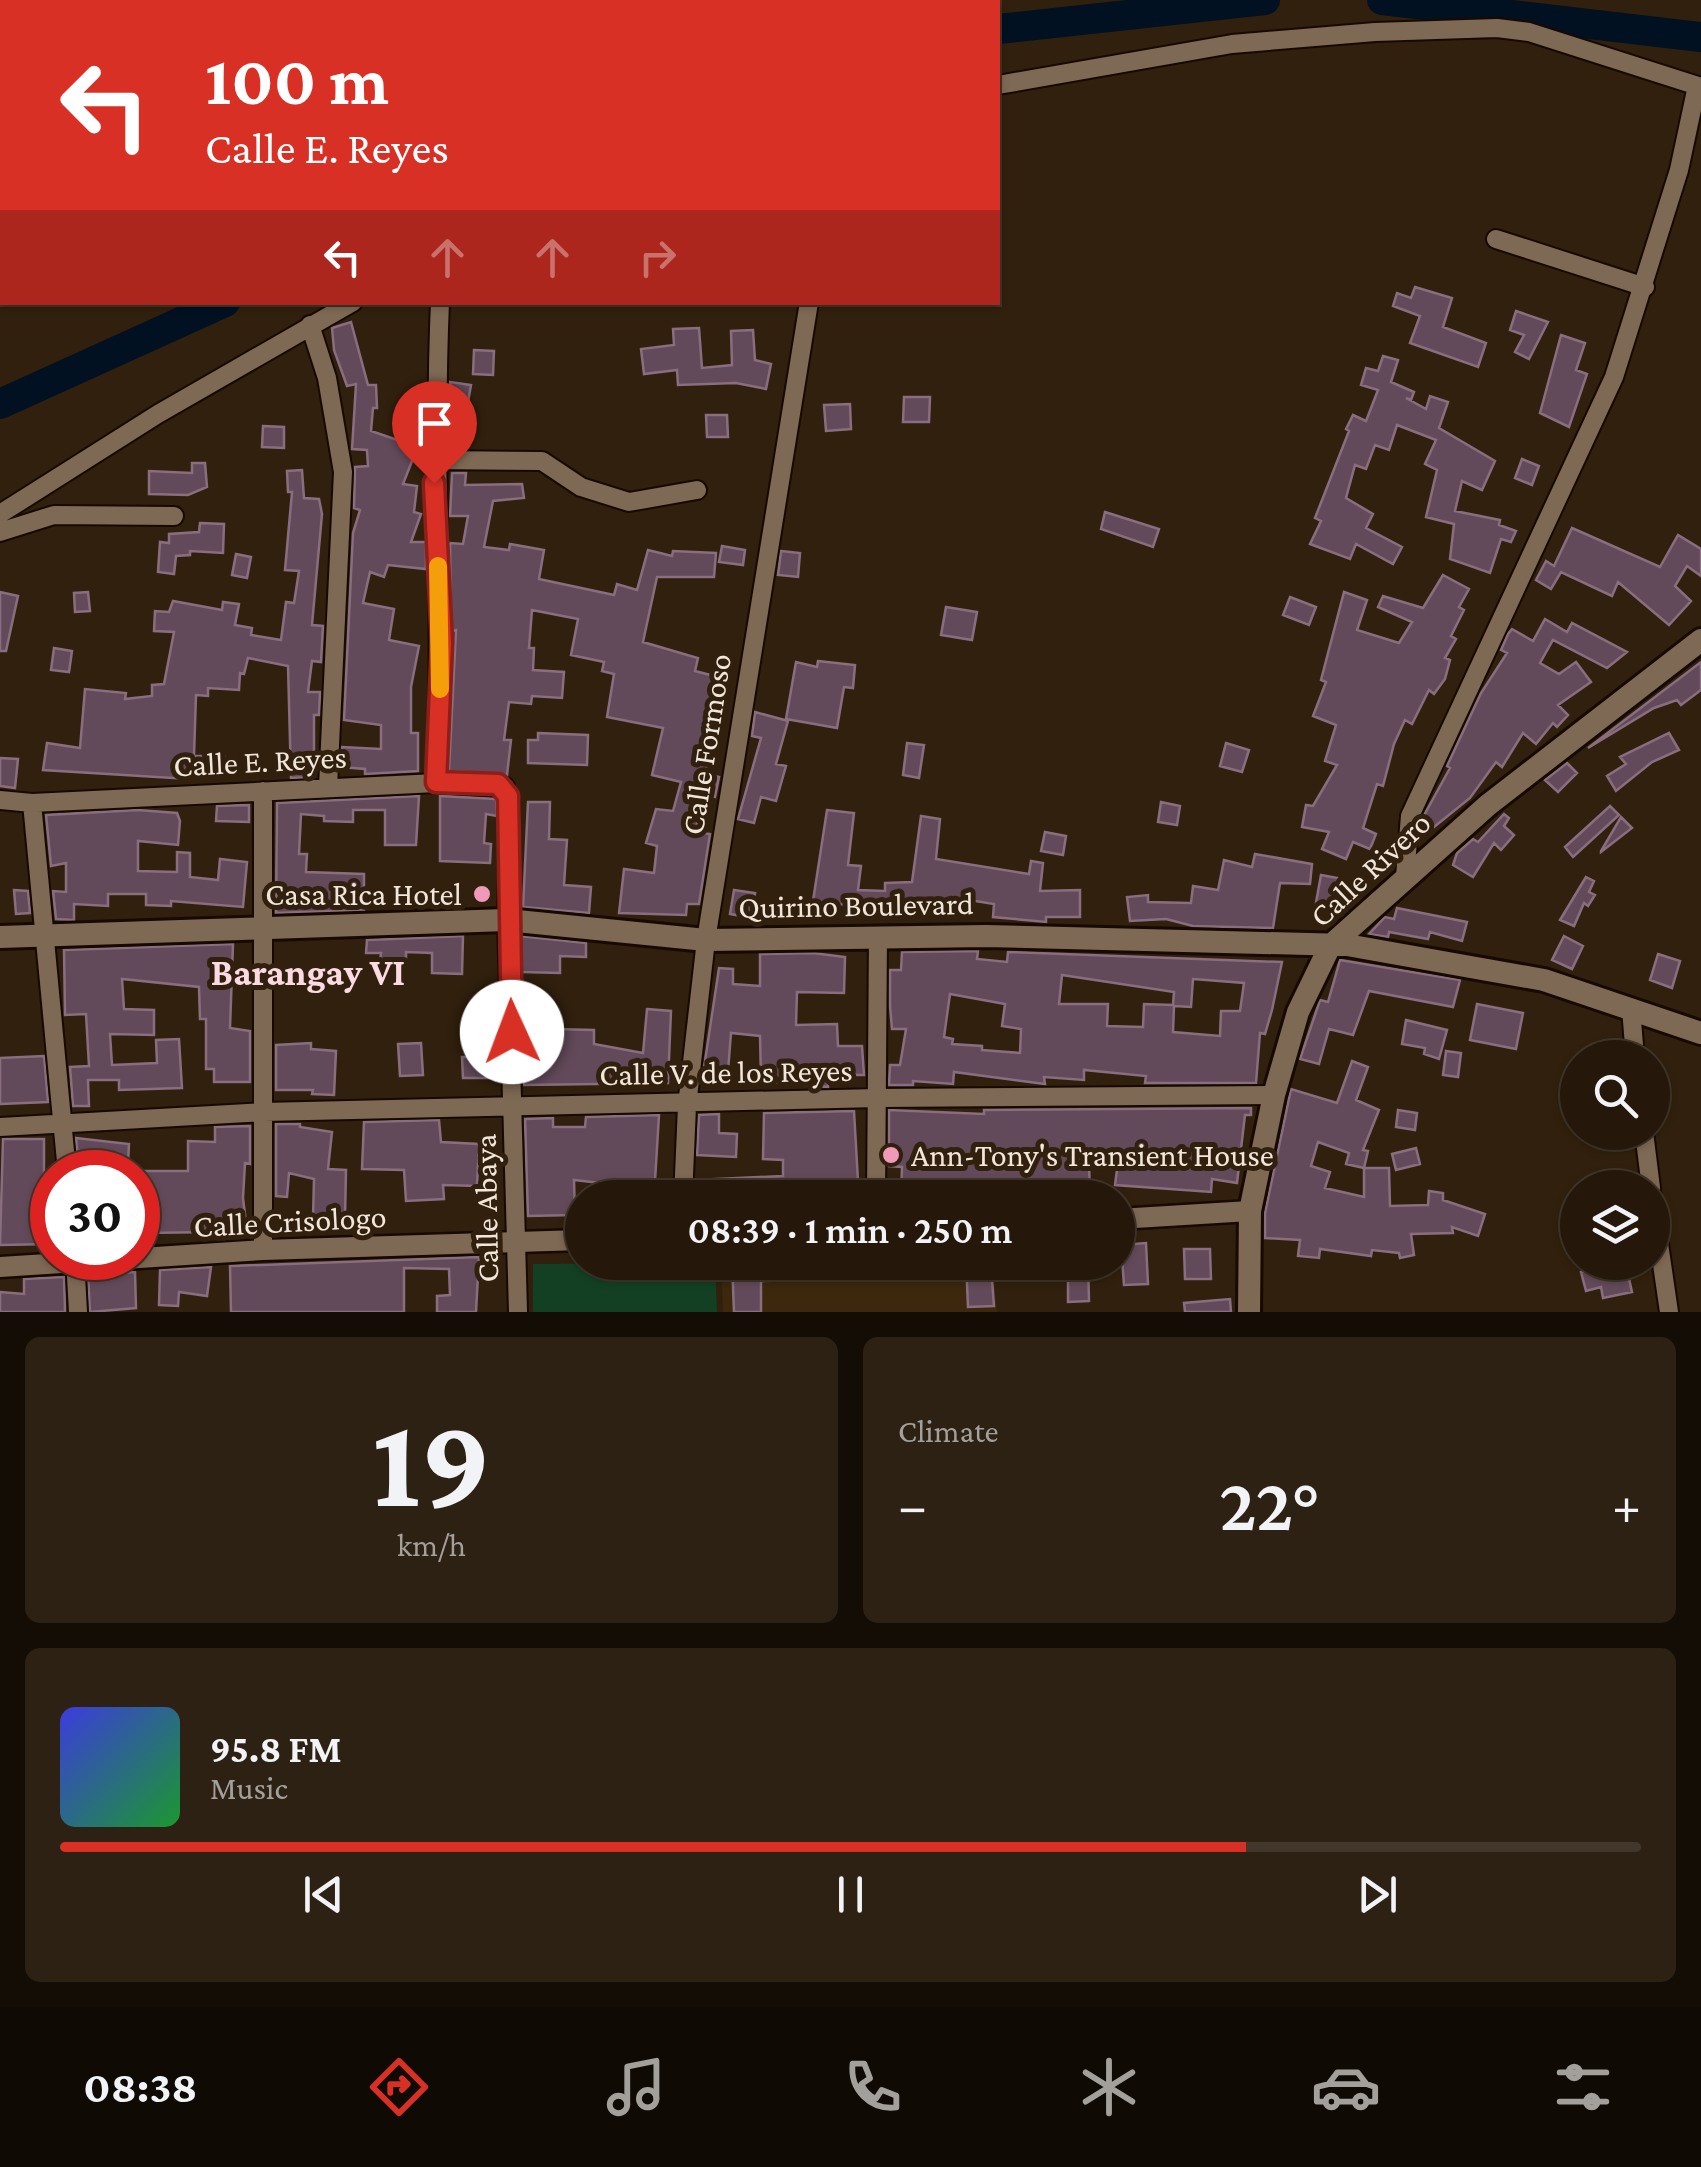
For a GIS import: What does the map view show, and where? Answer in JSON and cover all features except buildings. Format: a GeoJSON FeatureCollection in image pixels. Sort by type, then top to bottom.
{"type":"FeatureCollection","features":[{"type":"Feature","properties":{"kind":"main road","name":"Calle Rivero"},"geometry":{"type":"LineString","coordinates":[[1249,1312],[1250,1211],[1274,1095],[1298,1012],[1330,946],[1488,805],[1701,640]]}},
{"type":"Feature","properties":{"kind":"main road","name":"Quirino Boulevard"},"geometry":{"type":"LineString","coordinates":[[0,936],[508,920],[706,940],[878,936],[1330,946],[1544,980],[1701,1033]]}},
{"type":"Feature","properties":{"kind":"street"},"geometry":{"type":"LineString","coordinates":[[1000,85],[1232,44],[1374,32],[1497,28],[1529,32],[1699,87],[1680,170],[1614,377],[1575,469],[1410,816],[1406,877]]}},
{"type":"Feature","properties":{"kind":"street"},"geometry":{"type":"LineString","coordinates":[[1496,239],[1645,286]]}},
{"type":"Feature","properties":{"kind":"street"},"geometry":{"type":"LineString","coordinates":[[0,514],[348,305]]}},
{"type":"Feature","properties":{"kind":"street"},"geometry":{"type":"LineString","coordinates":[[436,782],[442,643],[434,460],[440,305]]}},
{"type":"Feature","properties":{"kind":"street","name":"Calle Formoso"},"geometry":{"type":"LineString","coordinates":[[684,1180],[706,940],[809,305]]}},
{"type":"Feature","properties":{"kind":"street"},"geometry":{"type":"LineString","coordinates":[[310,325],[327,378],[343,472],[328,788]]}},
{"type":"Feature","properties":{"kind":"street"},"geometry":{"type":"LineString","coordinates":[[434,460],[542,461],[582,487],[629,502],[697,490]]}},
{"type":"Feature","properties":{"kind":"street"},"geometry":{"type":"LineString","coordinates":[[0,532],[54,514],[174,516]]}},
{"type":"Feature","properties":{"kind":"street","name":"Calle E. Reyes"},"geometry":{"type":"LineString","coordinates":[[0,800],[32,803],[436,782],[502,785],[510,804]]}},
{"type":"Feature","properties":{"kind":"street"},"geometry":{"type":"LineString","coordinates":[[262,791],[263,1250]]}},
{"type":"Feature","properties":{"kind":"street"},"geometry":{"type":"LineString","coordinates":[[32,803],[66,1150]]}},
{"type":"Feature","properties":{"kind":"street","name":"Calle Abaya"},"geometry":{"type":"LineString","coordinates":[[510,804],[508,920],[518,1312]]}},
{"type":"Feature","properties":{"kind":"street"},"geometry":{"type":"LineString","coordinates":[[876,1180],[878,936]]}},
{"type":"Feature","properties":{"kind":"street"},"geometry":{"type":"LineString","coordinates":[[1632,1008],[1634,1040]]}},
{"type":"Feature","properties":{"kind":"street","name":"Calle V. de los Reyes"},"geometry":{"type":"LineString","coordinates":[[0,1128],[264,1112],[688,1106],[878,1098],[1274,1095]]}},
{"type":"Feature","properties":{"kind":"street"},"geometry":{"type":"LineString","coordinates":[[1135,1218],[1250,1211]]}},
{"type":"Feature","properties":{"kind":"street","name":"Calle Crisologo"},"geometry":{"type":"LineString","coordinates":[[160,1256],[565,1241]]}},
{"type":"Feature","properties":{"kind":"street","name":"Calle Crisologo"},"geometry":{"type":"LineString","coordinates":[[0,1266],[30,1264]]}},
{"type":"Feature","properties":{"kind":"street"},"geometry":{"type":"LineString","coordinates":[[76,1280],[78,1312]]}},
{"type":"Feature","properties":{"kind":"street"},"geometry":{"type":"LineString","coordinates":[[1664,1280],[1669,1312]]}},
{"type":"Feature","properties":{"kind":"shaded area"},"geometry":{"type":"Polygon","coordinates":[[[722,1280],[994,1280],[997,1312],[723,1312],[722,1280]]]}},
{"type":"Feature","properties":{"kind":"green space"},"geometry":{"type":"Polygon","coordinates":[[[533,1264],[565,1264],[565,1280],[716,1280],[717,1312],[533,1312],[533,1264]]]}},
{"type":"Feature","properties":{"kind":"waterway"},"geometry":{"type":"LineString","coordinates":[[1000,29],[1265,0]]}},
{"type":"Feature","properties":{"kind":"waterway"},"geometry":{"type":"LineString","coordinates":[[1382,0],[1701,37]]}},
{"type":"Feature","properties":{"kind":"waterway"},"geometry":{"type":"LineString","coordinates":[[0,404],[218,305]]}},
{"type":"Feature","properties":{"kind":"slow traffic"},"geometry":{"type":"LineString","coordinates":[[438,566],[440,689]]}},
{"type":"Feature","properties":{"kind":"place","name":"Casa Rica Hotel"},"geometry":{"type":"Point","coordinates":[482,894]}},
{"type":"Feature","properties":{"kind":"place","name":"Ann-Tony's Transient House"},"geometry":{"type":"Point","coordinates":[891,1155]}},
{"type":"Feature","properties":{"kind":"district","name":"Barangay VI"},"geometry":{"type":"Point","coordinates":[308,972]}},
{"type":"Feature","properties":{"kind":"route"},"geometry":{"type":"LineString","coordinates":[[434,483],[442,643],[436,782],[498,784],[505,787],[508,796],[512,1032]]}}]}
